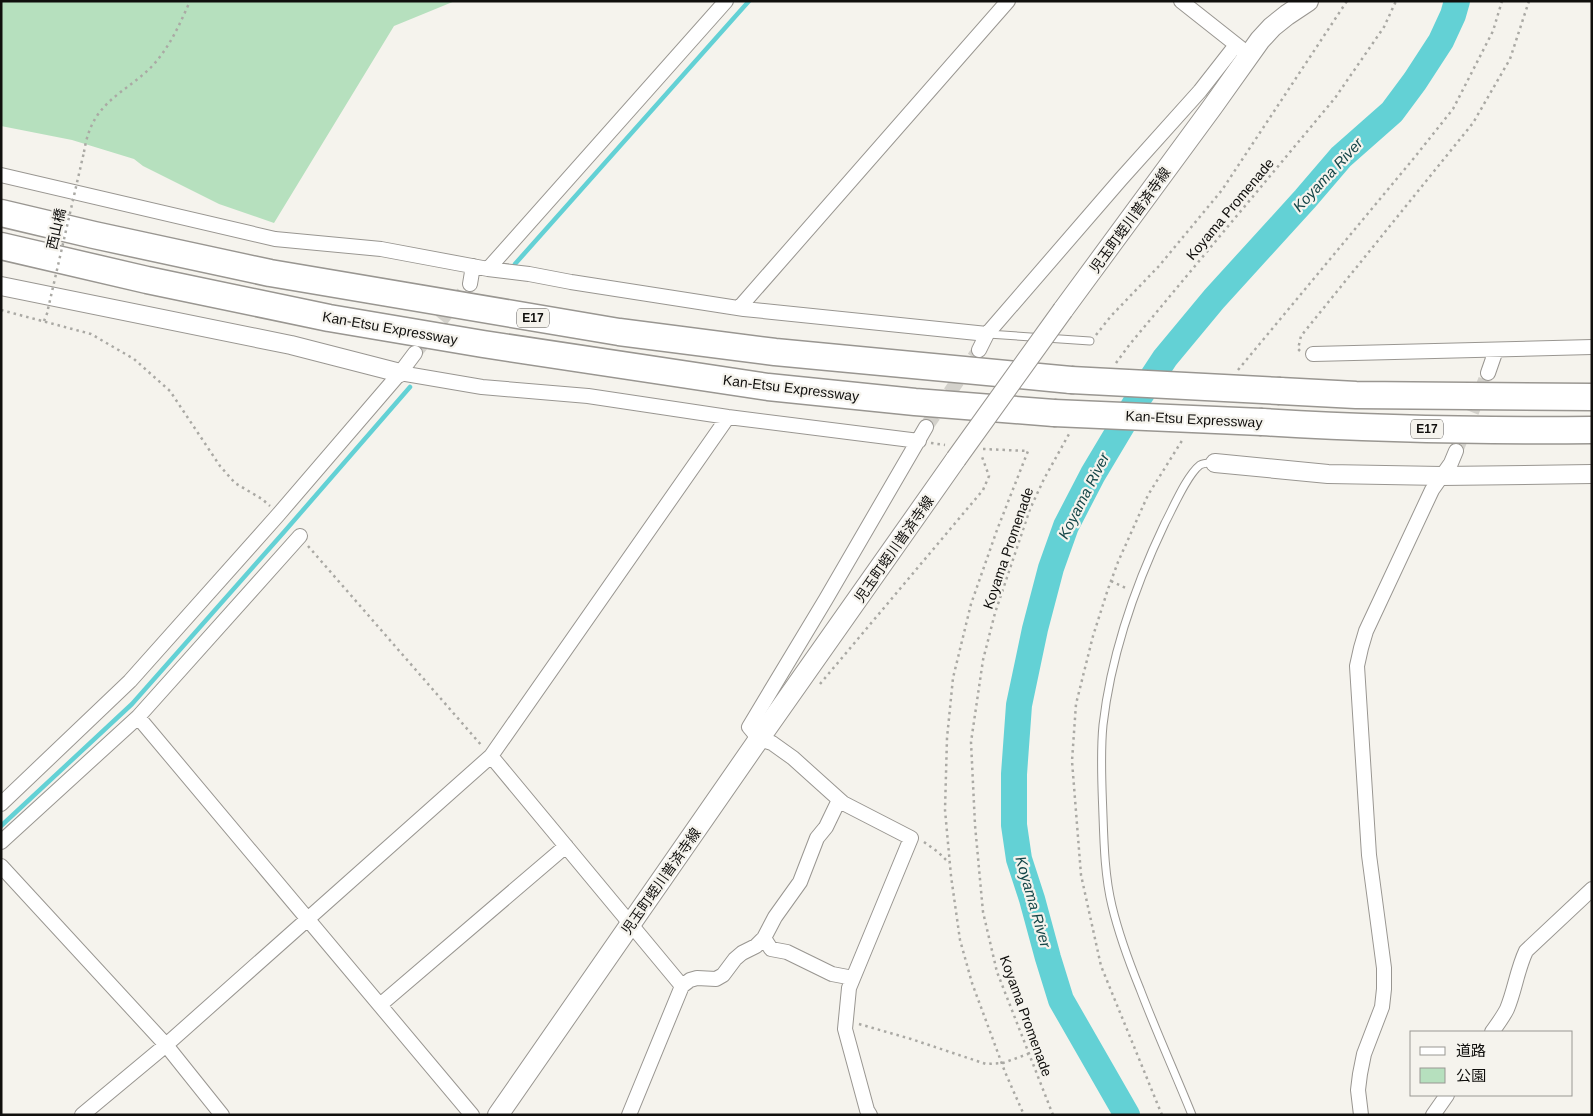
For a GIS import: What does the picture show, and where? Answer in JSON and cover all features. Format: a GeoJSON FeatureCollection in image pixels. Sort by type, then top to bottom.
{"type":"FeatureCollection","features":[{"type":"Feature","properties":{"kind":"highway","name":"E17"},"geometry":{"type":"LineString","coordinates":[[1,213],[270,273],[619,332],[784,353],[1071,380],[1356,395],[1592,397]]}},
{"type":"Feature","properties":{"kind":"highway","name":"Kan-Etsu Expressway"},"geometry":{"type":"LineString","coordinates":[[1,246],[147,280],[329,318],[768,387],[915,402],[1062,422],[1262,422],[1361,428],[1510,431],[1592,430]]}},
{"type":"Feature","properties":{"kind":"main road","name":"児玉町蛭川普済寺線"},"geometry":{"type":"LineString","coordinates":[[498,1115],[759,739],[955,452],[1064,310],[1214,106],[1243,50],[1287,14],[1308,1]]}},
{"type":"Feature","properties":{"kind":"street"},"geometry":{"type":"LineString","coordinates":[[488,269],[726,1]]}},
{"type":"Feature","properties":{"kind":"street"},"geometry":{"type":"LineString","coordinates":[[739,308],[1008,1]]}},
{"type":"Feature","properties":{"kind":"street"},"geometry":{"type":"LineString","coordinates":[[979,350],[987,334],[1121,179],[1200,91],[1243,50],[1181,1]]}},
{"type":"Feature","properties":{"kind":"street"},"geometry":{"type":"LineString","coordinates":[[1,175],[275,239],[381,249],[488,269],[739,308],[987,334]]}},
{"type":"Feature","properties":{"kind":"street"},"geometry":{"type":"LineString","coordinates":[[470,284],[473,266]]}},
{"type":"Feature","properties":{"kind":"street"},"geometry":{"type":"LineString","coordinates":[[1,286],[290,345],[400,373],[482,387],[588,396],[728,417],[919,441]]}},
{"type":"Feature","properties":{"kind":"street"},"geometry":{"type":"LineString","coordinates":[[1313,354],[1592,346]]}},
{"type":"Feature","properties":{"kind":"street"},"geometry":{"type":"LineString","coordinates":[[1488,373],[1496,350]]}},
{"type":"Feature","properties":{"kind":"street"},"geometry":{"type":"LineString","coordinates":[[1,804],[130,682],[278,515],[415,353]]}},
{"type":"Feature","properties":{"kind":"street"},"geometry":{"type":"LineString","coordinates":[[82,1115],[166,1045],[491,756],[728,417]]}},
{"type":"Feature","properties":{"kind":"street"},"geometry":{"type":"LineString","coordinates":[[870,1115],[845,1029],[849,988],[911,838],[839,800],[793,758],[772,743],[759,739],[749,727],[926,427]]}},
{"type":"Feature","properties":{"kind":"street"},"geometry":{"type":"LineString","coordinates":[[1361,1115],[1358,1090],[1360,1074],[1364,1054],[1382,1007],[1384,968],[1370,855],[1358,666],[1366,631],[1432,490],[1451,463],[1456,451]]}},
{"type":"Feature","properties":{"kind":"street"},"geometry":{"type":"LineString","coordinates":[[1215,463],[1328,474],[1442,476],[1592,474]]}},
{"type":"Feature","properties":{"kind":"street"},"geometry":{"type":"LineString","coordinates":[[1,842],[138,717],[300,536]]}},
{"type":"Feature","properties":{"kind":"street"},"geometry":{"type":"LineString","coordinates":[[138,717],[472,1115]]}},
{"type":"Feature","properties":{"kind":"street"},"geometry":{"type":"LineString","coordinates":[[491,756],[682,986]]}},
{"type":"Feature","properties":{"kind":"street"},"geometry":{"type":"LineString","coordinates":[[629,1115],[682,986],[690,980],[697,978],[716,980],[723,975],[735,959],[756,946],[764,938],[775,917],[800,882],[817,838],[826,827],[839,800]]}},
{"type":"Feature","properties":{"kind":"street"},"geometry":{"type":"LineString","coordinates":[[380,1005],[566,846]]}},
{"type":"Feature","properties":{"kind":"street"},"geometry":{"type":"LineString","coordinates":[[1,866],[166,1045],[222,1115]]}},
{"type":"Feature","properties":{"kind":"street"},"geometry":{"type":"LineString","coordinates":[[1493,1031],[1508,1007],[1520,964],[1526,951],[1592,888]]}},
{"type":"Feature","properties":{"kind":"street"},"geometry":{"type":"LineString","coordinates":[[764,938],[772,949],[787,952],[832,974],[853,978]]}},
{"type":"Feature","properties":{"kind":"street"},"geometry":{"type":"LineString","coordinates":[[1434,1115],[1446,1096]]}},
{"type":"Feature","properties":{"kind":"lane"},"geometry":{"type":"LineString","coordinates":[[987,334],[1090,341]]}},
{"type":"Feature","properties":{"kind":"lane"},"geometry":{"type":"LineString","coordinates":[[1192,1115],[1137,982],[1122,942],[1112,905],[1103,831],[1101,756],[1109,684],[1129,613],[1148,558],[1174,505],[1195,470],[1202,464],[1208,462],[1215,463]]}},
{"type":"Feature","properties":{"kind":"path","name":"西山橋"},"geometry":{"type":"LineString","coordinates":[[44,321],[86,140],[98,114],[154,64],[172,39],[190,1]]}},
{"type":"Feature","properties":{"kind":"path"},"geometry":{"type":"LineString","coordinates":[[1090,341],[1159,266],[1222,190],[1347,1]]}},
{"type":"Feature","properties":{"kind":"path","name":"Koyama Promenade"},"geometry":{"type":"LineString","coordinates":[[1113,367],[1130,344],[1335,98],[1384,28],[1396,1]]}},
{"type":"Feature","properties":{"kind":"path"},"geometry":{"type":"LineString","coordinates":[[1233,375],[1453,109],[1493,31],[1502,1]]}},
{"type":"Feature","properties":{"kind":"path"},"geometry":{"type":"LineString","coordinates":[[1313,354],[1304,354],[1298,349],[1301,336],[1473,124],[1510,58],[1528,1]]}},
{"type":"Feature","properties":{"kind":"path"},"geometry":{"type":"LineString","coordinates":[[1,310],[91,334],[134,359],[170,391],[220,466],[235,483],[262,499],[278,515]]}},
{"type":"Feature","properties":{"kind":"path","name":"Koyama Promenade"},"geometry":{"type":"LineString","coordinates":[[1053,1115],[997,972],[983,912],[975,825],[971,742],[983,660],[995,613],[1030,509],[1044,478],[1062,422]]}},
{"type":"Feature","properties":{"kind":"path"},"geometry":{"type":"LineString","coordinates":[[1162,1115],[1101,966],[1081,875],[1072,761],[1076,704],[1093,636],[1111,581],[1148,495],[1187,434]]}},
{"type":"Feature","properties":{"kind":"path"},"geometry":{"type":"LineString","coordinates":[[919,441],[955,452]]}},
{"type":"Feature","properties":{"kind":"path"},"geometry":{"type":"LineString","coordinates":[[819,685],[983,490],[989,476],[979,449],[1028,451],[997,530],[972,604],[953,678],[947,738],[945,810],[960,940],[972,982],[1024,1115]]}},
{"type":"Feature","properties":{"kind":"path"},"geometry":{"type":"LineString","coordinates":[[300,536],[491,756]]}},
{"type":"Feature","properties":{"kind":"path"},"geometry":{"type":"LineString","coordinates":[[1111,581],[1120,586]]}},
{"type":"Feature","properties":{"kind":"path"},"geometry":{"type":"LineString","coordinates":[[911,838],[924,842],[950,864]]}},
{"type":"Feature","properties":{"kind":"path"},"geometry":{"type":"LineString","coordinates":[[846,1020],[986,1064],[1003,1063],[1028,1054]]}},
{"type":"Feature","properties":{"kind":"green space"},"geometry":{"type":"Polygon","coordinates":[[[1,1],[455,1],[394,26],[274,223],[219,204],[143,166],[134,159],[72,140],[1,126],[1,1]]]}},
{"type":"Feature","properties":{"kind":"waterway"},"geometry":{"type":"LineString","coordinates":[[515,264],[749,1]]}},
{"type":"Feature","properties":{"kind":"waterway","name":"Koyama River"},"geometry":{"type":"LineString","coordinates":[[1127,1115],[1061,1000],[1019,859],[1014,825],[1014,774],[1019,705],[1035,629],[1051,568],[1066,526],[1093,474],[1165,358],[1214,299],[1341,157],[1392,112],[1441,41],[1457,1]]}},
{"type":"Feature","properties":{"kind":"waterway"},"geometry":{"type":"LineString","coordinates":[[1,826],[132,704],[410,387]]}},
{"type":"Feature","properties":{"kind":"tunnel"},"geometry":{"type":"LineString","coordinates":[[415,353],[470,284]]}},
{"type":"Feature","properties":{"kind":"tunnel"},"geometry":{"type":"LineString","coordinates":[[926,427],[979,350]]}},
{"type":"Feature","properties":{"kind":"tunnel"},"geometry":{"type":"LineString","coordinates":[[1456,451],[1488,373]]}}]}
